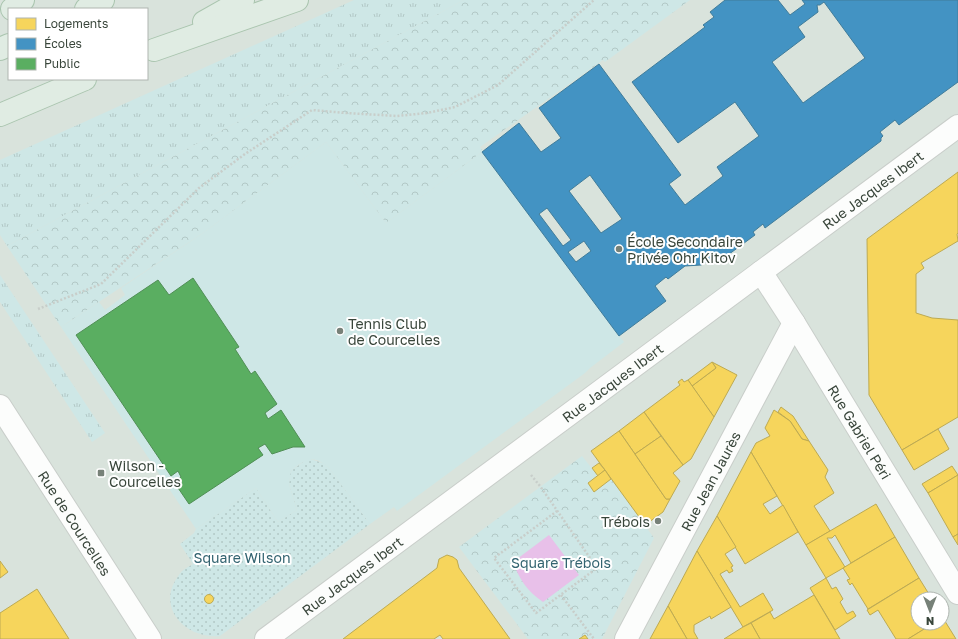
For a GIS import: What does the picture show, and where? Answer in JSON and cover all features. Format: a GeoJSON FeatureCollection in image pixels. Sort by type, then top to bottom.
{"type":"FeatureCollection","features":[{"type":"Feature","properties":{"kind":"highway"},"geometry":{"type":"LineString","coordinates":[[13,8],[23,0]]}},
{"type":"Feature","properties":{"kind":"highway"},"geometry":{"type":"LineString","coordinates":[[88,8],[104,0]]}},
{"type":"Feature","properties":{"kind":"highway"},"geometry":{"type":"LineString","coordinates":[[151,52],[243,0]]}},
{"type":"Feature","properties":{"kind":"highway"},"geometry":{"type":"LineString","coordinates":[[151,52],[297,0]]}},
{"type":"Feature","properties":{"kind":"highway"},"geometry":{"type":"LineString","coordinates":[[0,18],[8,12]]}},
{"type":"Feature","properties":{"kind":"highway"},"geometry":{"type":"LineString","coordinates":[[0,115],[83,80]]}},
{"type":"Feature","properties":{"kind":"street","name":"Rue Jacques Ibert"},"geometry":{"type":"LineString","coordinates":[[266,639],[958,126]]}},
{"type":"Feature","properties":{"kind":"street","name":"Rue Gabriel Péri"},"geometry":{"type":"LineString","coordinates":[[761,272],[794,323],[958,593]]}},
{"type":"Feature","properties":{"kind":"street","name":"Rue Jean Jaurès"},"geometry":{"type":"LineString","coordinates":[[626,639],[794,323]]}},
{"type":"Feature","properties":{"kind":"street","name":"Rue de Courcelles"},"geometry":{"type":"LineString","coordinates":[[0,406],[150,639]]}},
{"type":"Feature","properties":{"kind":"path"},"geometry":{"type":"LineString","coordinates":[[38,310],[101,284],[199,188],[245,154],[312,110],[346,114],[397,116],[427,114],[455,106],[498,85],[594,0]]}},
{"type":"Feature","properties":{"kind":"path"},"geometry":{"type":"LineString","coordinates":[[535,480],[597,568],[536,613],[494,558],[557,512]]}},
{"type":"Feature","properties":{"kind":"path"},"geometry":{"type":"LineString","coordinates":[[561,595],[594,639]]}},
{"type":"Feature","properties":{"kind":"shaded area"},"geometry":{"type":"Polygon","coordinates":[[[0,0],[958,0],[958,639],[0,639],[0,0]]]}},
{"type":"Feature","properties":{"kind":"shaded area"},"geometry":{"type":"Polygon","coordinates":[[[549,535],[579,575],[543,602],[525,585],[513,562],[549,535]]]}},
{"type":"Feature","properties":{"kind":"green space"},"geometry":{"type":"Polygon","coordinates":[[[354,0],[464,0],[7,246],[0,235],[0,160],[354,0]]]}},
{"type":"Feature","properties":{"kind":"green space"},"geometry":{"type":"Polygon","coordinates":[[[464,0],[690,0],[605,62],[603,60],[480,147],[483,151],[482,152],[386,223],[326,142],[203,233],[61,327],[7,246],[464,0]]]}},
{"type":"Feature","properties":{"kind":"green space","name":"Tennis Club de Courcelles"},"geometry":{"type":"Polygon","coordinates":[[[326,142],[386,223],[482,152],[624,342],[585,373],[397,511],[394,507],[370,524],[329,468],[319,461],[310,460],[305,461],[291,471],[289,484],[297,510],[278,522],[256,488],[196,529],[61,327],[99,302],[105,310],[125,295],[121,288],[203,233],[326,142]]]}},
{"type":"Feature","properties":{"kind":"green space"},"geometry":{"type":"Polygon","coordinates":[[[0,275],[105,433],[92,442],[0,302],[0,275]]]}},
{"type":"Feature","properties":{"kind":"green space","name":"Square Trébois"},"geometry":{"type":"Polygon","coordinates":[[[582,456],[598,476],[588,483],[594,492],[611,479],[654,538],[602,639],[528,639],[459,547],[582,456]]]}},
{"type":"Feature","properties":{"kind":"green space","name":"Square Wilson"},"geometry":{"type":"Polygon","coordinates":[[[310,459],[323,463],[329,468],[370,524],[220,636],[207,636],[195,632],[185,626],[177,618],[172,609],[170,598],[172,587],[179,575],[183,570],[193,564],[180,544],[194,533],[196,529],[256,488],[278,522],[297,510],[289,484],[290,474],[292,470],[306,460],[310,459]]]}},
{"type":"Feature","properties":{"kind":"building: Logements"},"geometry":{"type":"Polygon","coordinates":[[[958,172],[958,241],[921,263],[924,268],[916,274],[916,313],[932,318],[958,320],[958,417],[902,450],[869,395],[867,239],[958,172]]]}},
{"type":"Feature","properties":{"kind":"building: Logements"},"geometry":{"type":"Polygon","coordinates":[[[712,362],[737,375],[714,417],[692,386],[716,368],[712,362]]]}},
{"type":"Feature","properties":{"kind":"building: Logements"},"geometry":{"type":"Polygon","coordinates":[[[712,362],[716,368],[692,386],[688,380],[712,362]]]}},
{"type":"Feature","properties":{"kind":"building: Logements"},"geometry":{"type":"Polygon","coordinates":[[[682,379],[684,382],[688,380],[714,417],[691,459],[683,465],[644,412],[680,385],[678,382],[682,379]]]}},
{"type":"Feature","properties":{"kind":"building: Logements"},"geometry":{"type":"Polygon","coordinates":[[[781,407],[793,416],[809,441],[802,439],[790,421],[778,412],[781,407]]]}},
{"type":"Feature","properties":{"kind":"building: Logements"},"geometry":{"type":"Polygon","coordinates":[[[774,410],[790,421],[802,439],[809,441],[828,470],[825,477],[834,493],[814,506],[830,531],[806,545],[751,452],[756,443],[770,436],[765,428],[774,410]]]}},
{"type":"Feature","properties":{"kind":"building: Logements"},"geometry":{"type":"Polygon","coordinates":[[[644,412],[661,436],[635,454],[619,431],[644,412]]]}},
{"type":"Feature","properties":{"kind":"building: Logements"},"geometry":{"type":"Polygon","coordinates":[[[938,429],[949,449],[914,470],[902,450],[938,429]]]}},
{"type":"Feature","properties":{"kind":"building: Logements"},"geometry":{"type":"Polygon","coordinates":[[[619,431],[666,499],[670,499],[663,512],[645,525],[591,451],[619,431]]]}},
{"type":"Feature","properties":{"kind":"building: Logements"},"geometry":{"type":"Polygon","coordinates":[[[661,436],[683,465],[673,473],[680,481],[670,499],[666,499],[635,454],[661,436]]]}},
{"type":"Feature","properties":{"kind":"building: Logements"},"geometry":{"type":"Polygon","coordinates":[[[751,452],[777,496],[763,504],[770,514],[783,505],[798,532],[745,564],[717,516],[751,452]]]}},
{"type":"Feature","properties":{"kind":"building: Logements"},"geometry":{"type":"Polygon","coordinates":[[[599,463],[605,470],[598,476],[592,468],[599,463]]]}},
{"type":"Feature","properties":{"kind":"building: Logements"},"geometry":{"type":"Polygon","coordinates":[[[952,466],[958,475],[928,493],[922,484],[952,466]]]}},
{"type":"Feature","properties":{"kind":"building: Logements"},"geometry":{"type":"Polygon","coordinates":[[[605,470],[611,479],[594,492],[588,483],[605,470]]]}},
{"type":"Feature","properties":{"kind":"building: Logements"},"geometry":{"type":"Polygon","coordinates":[[[958,475],[958,534],[953,537],[928,493],[958,475]]]}},
{"type":"Feature","properties":{"kind":"building: Logements"},"geometry":{"type":"Polygon","coordinates":[[[876,504],[895,537],[851,563],[835,535],[832,538],[827,538],[845,567],[826,578],[806,545],[876,504]]]}},
{"type":"Feature","properties":{"kind":"building: Logements"},"geometry":{"type":"Polygon","coordinates":[[[717,516],[736,547],[725,554],[733,566],[731,567],[733,571],[729,573],[727,570],[720,574],[740,607],[763,593],[773,610],[743,627],[697,551],[717,516]]]}},
{"type":"Feature","properties":{"kind":"building: Logements"},"geometry":{"type":"Polygon","coordinates":[[[958,534],[958,545],[953,537],[958,534]]]}},
{"type":"Feature","properties":{"kind":"building: Logements"},"geometry":{"type":"Polygon","coordinates":[[[895,537],[919,578],[868,609],[852,583],[850,585],[847,580],[850,579],[843,568],[895,537]]]}},
{"type":"Feature","properties":{"kind":"building: Logements"},"geometry":{"type":"Polygon","coordinates":[[[697,551],[731,607],[711,619],[710,616],[694,625],[694,632],[698,639],[687,639],[668,606],[697,551]]]}},
{"type":"Feature","properties":{"kind":"building: Logements"},"geometry":{"type":"Polygon","coordinates":[[[447,555],[457,560],[459,568],[510,639],[443,639],[440,635],[434,639],[343,639],[437,568],[439,559],[447,555]]]}},
{"type":"Feature","properties":{"kind":"building: Logements"},"geometry":{"type":"Polygon","coordinates":[[[0,561],[8,572],[0,578],[0,561]]]}},
{"type":"Feature","properties":{"kind":"building: Logements"},"geometry":{"type":"Polygon","coordinates":[[[826,578],[832,589],[836,587],[843,599],[840,602],[847,614],[853,611],[856,616],[835,630],[810,588],[826,578]]]}},
{"type":"Feature","properties":{"kind":"building: Logements"},"geometry":{"type":"Polygon","coordinates":[[[919,578],[927,591],[910,591],[910,631],[921,631],[908,639],[896,639],[878,610],[870,615],[867,610],[919,578]]]}},
{"type":"Feature","properties":{"kind":"building: Logements"},"geometry":{"type":"Polygon","coordinates":[[[37,589],[69,639],[0,639],[0,613],[37,589]]]}},
{"type":"Feature","properties":{"kind":"building: Logements"},"geometry":{"type":"Polygon","coordinates":[[[207,595],[211,595],[213,599],[211,603],[207,603],[205,601],[205,597],[207,595]]]}},
{"type":"Feature","properties":{"kind":"building: Logements"},"geometry":{"type":"Polygon","coordinates":[[[814,595],[840,639],[760,639],[751,623],[770,612],[774,619],[814,595]]]}},
{"type":"Feature","properties":{"kind":"building: Logements"},"geometry":{"type":"Polygon","coordinates":[[[668,606],[687,639],[650,639],[668,606]]]}},
{"type":"Feature","properties":{"kind":"building: Logements"},"geometry":{"type":"Polygon","coordinates":[[[751,623],[760,639],[724,639],[743,627],[751,623]]]}},
{"type":"Feature","properties":{"kind":"building: Logements"},"geometry":{"type":"Polygon","coordinates":[[[950,629],[956,639],[908,639],[921,631],[950,631],[950,629]]]}},
{"type":"Feature","properties":{"kind":"building: Logements"},"geometry":{"type":"Polygon","coordinates":[[[585,635],[588,639],[579,639],[585,635]]]}},
{"type":"Feature","properties":{"kind":"building: Écoles"},"geometry":{"type":"Polygon","coordinates":[[[725,0],[778,0],[790,15],[805,4],[802,0],[958,0],[958,82],[899,125],[895,120],[880,132],[883,136],[881,141],[765,228],[763,224],[753,232],[755,235],[717,263],[713,258],[701,265],[685,266],[668,279],[666,277],[655,286],[666,301],[619,336],[482,152],[519,123],[541,152],[561,138],[539,108],[599,64],[681,175],[669,184],[685,205],[723,176],[717,167],[759,136],[735,102],[678,143],[632,82],[705,27],[703,25],[714,17],[710,12],[725,0]],[[824,2],[817,5],[818,12],[798,27],[805,37],[772,62],[803,103],[865,58],[824,2]],[[590,175],[569,191],[601,233],[622,219],[590,175]],[[547,208],[539,214],[563,246],[571,240],[547,208]],[[584,241],[568,252],[576,262],[591,251],[584,241]]]}},
{"type":"Feature","properties":{"kind":"building: Public"},"geometry":{"type":"Polygon","coordinates":[[[193,278],[239,347],[235,349],[251,374],[255,371],[277,404],[265,413],[268,419],[281,410],[305,447],[293,447],[272,454],[265,444],[258,448],[263,455],[189,504],[174,482],[181,477],[178,471],[171,476],[76,335],[158,280],[169,295],[193,278]]]}},
{"type":"Feature","properties":{"kind":"place","name":"École Secondaire Privée Ohr Kitov"},"geometry":{"type":"Point","coordinates":[619,249]}},
{"type":"Feature","properties":{"kind":"place","name":"Tennis Club de Courcelles"},"geometry":{"type":"Point","coordinates":[340,331]}},
{"type":"Feature","properties":{"kind":"place","name":"Wilson - Courcelles"},"geometry":{"type":"Point","coordinates":[101,473]}},
{"type":"Feature","properties":{"kind":"place","name":"Trébois"},"geometry":{"type":"Point","coordinates":[658,521]}}]}
